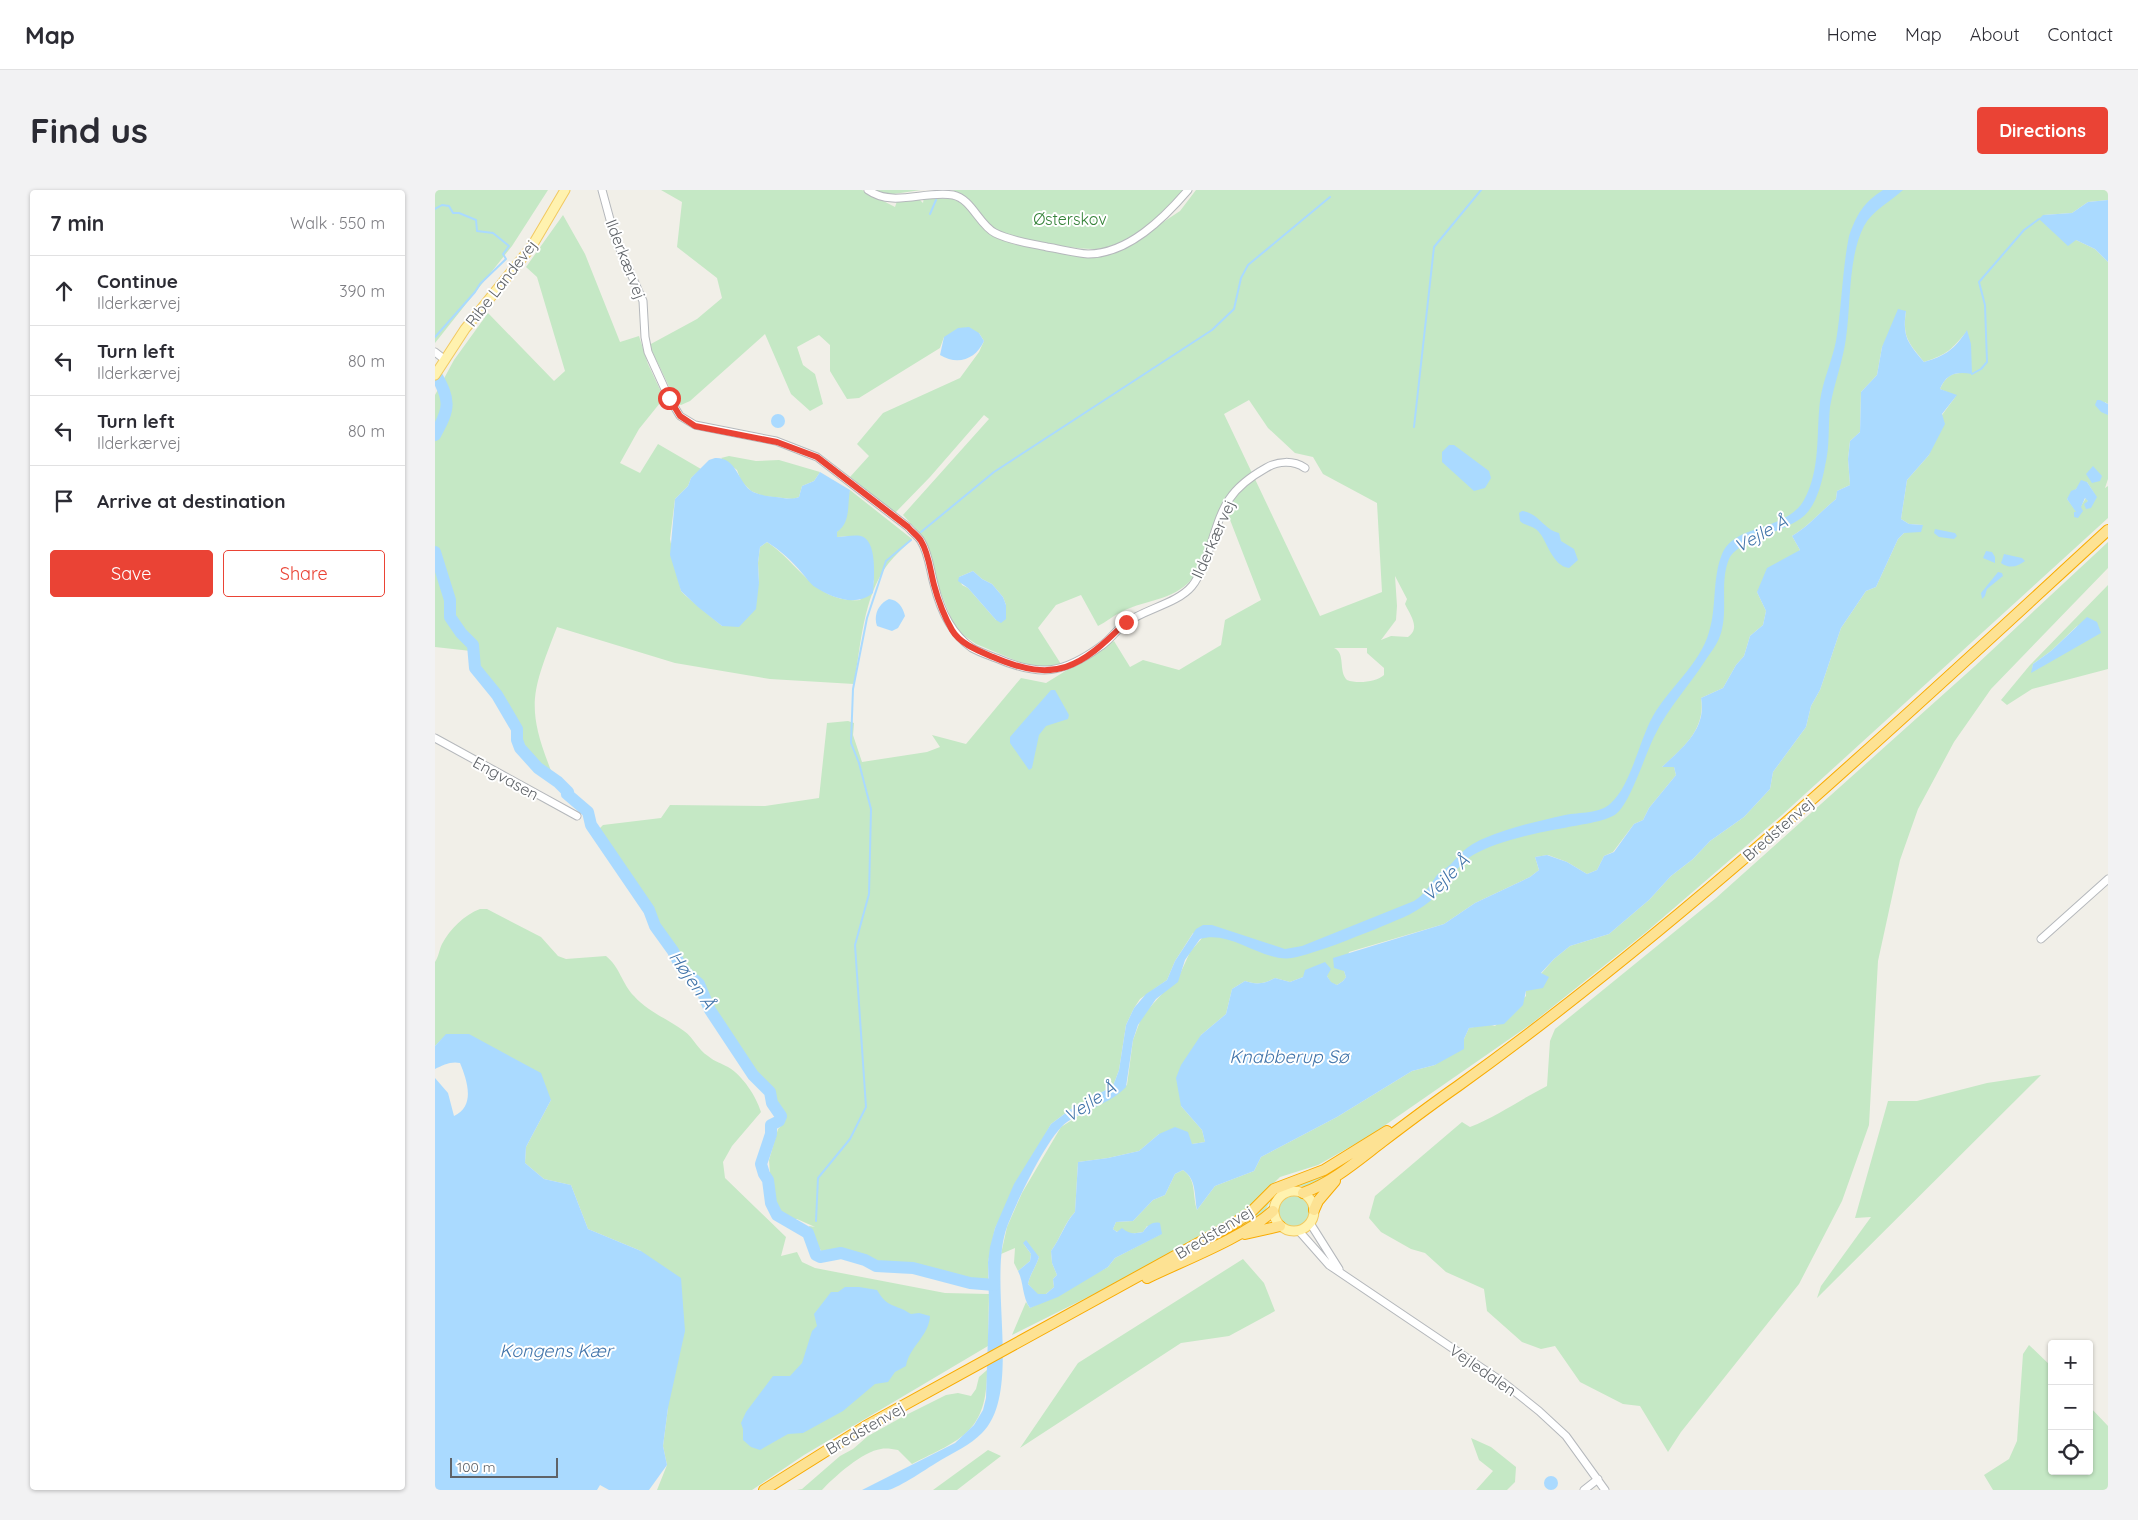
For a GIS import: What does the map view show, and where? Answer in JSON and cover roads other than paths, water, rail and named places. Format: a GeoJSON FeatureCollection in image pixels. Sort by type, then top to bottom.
{"type":"FeatureCollection","features":[{"type":"Feature","properties":{"kind":"highway","name":"Bredstenvej"},"geometry":{"type":"LineString","coordinates":[[1303,1193],[1340,1175],[1429,1106],[1533,1032],[1651,938],[1862,756],[2108,530]]}},
{"type":"Feature","properties":{"kind":"highway","name":"Bredstenvej"},"geometry":{"type":"LineString","coordinates":[[764,1490],[866,1426],[1239,1220],[1281,1185],[1324,1170],[1429,1106]]}},
{"type":"Feature","properties":{"kind":"highway","name":"Bredstenvej"},"geometry":{"type":"LineString","coordinates":[[1314,1210],[1318,1201],[1340,1175]]}},
{"type":"Feature","properties":{"kind":"highway","name":"Bredstenvej"},"geometry":{"type":"LineString","coordinates":[[1021,1341],[1229,1238],[1259,1222],[1273,1211]]}},
{"type":"Feature","properties":{"kind":"highway","name":"Bredstenvej"},"geometry":{"type":"LineString","coordinates":[[1229,1238],[1280,1226]]}},
{"type":"Feature","properties":{"kind":"main road","name":"Ribe Landevej"},"geometry":{"type":"LineString","coordinates":[[437,371],[465,329],[532,246],[565,190]]}},
{"type":"Feature","properties":{"kind":"main road"},"geometry":{"type":"LineString","coordinates":[[1294,1191],[1303,1193],[1311,1200],[1314,1210],[1310,1223],[1299,1231],[1291,1232],[1276,1222],[1273,1211],[1275,1202],[1281,1195],[1294,1191]]}},
{"type":"Feature","properties":{"kind":"street","name":"Ilderkærvej"},"geometry":{"type":"LineString","coordinates":[[602,190],[615,238],[643,302],[648,352],[669,398],[680,416],[695,426],[777,442],[817,457],[908,527],[920,540],[928,557],[934,585],[953,632],[973,648],[1009,664],[1035,671],[1051,671],[1072,665],[1103,645],[1126,622],[1178,596],[1192,586],[1203,567],[1225,504],[1235,490],[1252,476],[1270,466],[1297,463],[1305,468]]}},
{"type":"Feature","properties":{"kind":"street"},"geometry":{"type":"LineString","coordinates":[[868,190],[881,197],[895,198],[926,193],[954,195],[965,202],[993,232],[1012,240],[1088,254],[1105,252],[1137,236],[1166,215],[1188,190]]}},
{"type":"Feature","properties":{"kind":"street"},"geometry":{"type":"LineString","coordinates":[[435,352],[444,359]]}},
{"type":"Feature","properties":{"kind":"street","name":"Engvasen"},"geometry":{"type":"LineString","coordinates":[[435,738],[577,816]]}},
{"type":"Feature","properties":{"kind":"street"},"geometry":{"type":"LineString","coordinates":[[2041,939],[2108,878]]}},
{"type":"Feature","properties":{"kind":"street","name":"Vejledalen"},"geometry":{"type":"LineString","coordinates":[[1310,1223],[1341,1272]]}},
{"type":"Feature","properties":{"kind":"street","name":"Vejledalen"},"geometry":{"type":"LineString","coordinates":[[1299,1231],[1329,1264],[1504,1383],[1539,1411],[1566,1436],[1605,1490]]}},
{"type":"Feature","properties":{"kind":"street"},"geometry":{"type":"LineString","coordinates":[[1583,1490],[1598,1479]]}},
{"type":"Feature","properties":{"kind":"water","name":"Vejle Å"},"geometry":{"type":"Polygon","coordinates":[[[1883,190],[1903,190],[1882,206],[1868,220],[1859,238],[1855,252],[1845,347],[1830,407],[1827,459],[1816,498],[1805,515],[1797,521],[1742,546],[1729,559],[1725,578],[1723,626],[1719,639],[1660,725],[1627,800],[1621,808],[1616,814],[1605,819],[1530,835],[1482,850],[1466,860],[1435,897],[1417,911],[1376,929],[1307,954],[1297,957],[1273,957],[1225,939],[1212,937],[1200,939],[1185,960],[1178,982],[1156,999],[1138,1025],[1133,1040],[1126,1087],[1113,1098],[1074,1117],[1059,1129],[1033,1170],[1011,1216],[1002,1250],[1000,1277],[1003,1364],[1000,1391],[994,1415],[982,1433],[973,1441],[906,1481],[888,1490],[862,1490],[955,1443],[974,1425],[983,1410],[986,1398],[989,1304],[988,1262],[990,1247],[995,1228],[1014,1184],[1051,1124],[1071,1109],[1113,1086],[1119,1070],[1126,1025],[1134,1008],[1146,994],[1167,980],[1175,961],[1196,929],[1203,925],[1212,925],[1285,949],[1302,946],[1414,901],[1424,892],[1437,875],[1474,843],[1525,825],[1565,815],[1601,809],[1611,803],[1618,795],[1629,774],[1653,716],[1692,665],[1705,644],[1713,613],[1717,573],[1722,554],[1729,544],[1738,537],[1785,518],[1796,510],[1804,500],[1813,476],[1817,451],[1821,393],[1836,341],[1849,236],[1861,210],[1883,190]]]}},
{"type":"Feature","properties":{"kind":"water"},"geometry":{"type":"Polygon","coordinates":[[[2108,200],[2108,262],[2095,249],[2076,240],[2068,246],[2039,219],[2043,215],[2072,213],[2088,202],[2108,200]]]}},
{"type":"Feature","properties":{"kind":"water","name":"Knabberup Sø"},"geometry":{"type":"Polygon","coordinates":[[[1898,309],[1906,311],[1905,327],[1907,339],[1924,362],[1949,351],[1967,330],[1971,344],[1972,374],[1956,373],[1942,384],[1940,389],[1957,395],[1942,414],[1945,424],[1929,455],[1907,480],[1901,519],[1909,524],[1923,525],[1921,532],[1904,533],[1898,539],[1876,587],[1866,591],[1841,628],[1820,690],[1811,706],[1806,727],[1773,772],[1770,789],[1744,817],[1710,841],[1693,859],[1671,876],[1649,900],[1609,934],[1570,946],[1554,959],[1541,973],[1549,977],[1543,988],[1526,991],[1523,1005],[1504,1024],[1469,1028],[1464,1039],[1464,1049],[1435,1065],[1412,1071],[1337,1117],[1261,1157],[1254,1171],[1215,1186],[1197,1210],[1191,1178],[1183,1170],[1175,1174],[1165,1195],[1153,1200],[1133,1221],[1116,1222],[1113,1229],[1117,1232],[1122,1228],[1129,1232],[1140,1233],[1150,1224],[1160,1223],[1162,1234],[1115,1258],[1108,1267],[1058,1297],[1030,1308],[1018,1271],[1030,1261],[1031,1254],[1023,1243],[1026,1240],[1039,1257],[1028,1284],[1038,1294],[1046,1294],[1054,1287],[1053,1279],[1057,1275],[1052,1263],[1051,1251],[1075,1212],[1078,1162],[1139,1151],[1159,1134],[1175,1127],[1188,1132],[1192,1144],[1205,1142],[1202,1130],[1181,1106],[1176,1078],[1181,1065],[1201,1035],[1226,1014],[1232,989],[1245,981],[1260,983],[1275,978],[1290,982],[1303,977],[1305,970],[1325,962],[1331,969],[1327,976],[1331,982],[1337,985],[1346,977],[1344,971],[1334,968],[1333,958],[1444,924],[1475,903],[1530,877],[1539,870],[1535,857],[1547,855],[1567,862],[1587,874],[1597,870],[1604,856],[1614,852],[1634,824],[1643,820],[1649,808],[1676,775],[1674,767],[1662,767],[1685,745],[1697,728],[1702,709],[1701,698],[1723,688],[1736,665],[1744,656],[1750,636],[1763,625],[1766,611],[1757,592],[1767,568],[1800,550],[1792,536],[1836,499],[1837,491],[1850,485],[1848,459],[1850,441],[1860,432],[1861,392],[1877,375],[1882,347],[1898,309]]]}},
{"type":"Feature","properties":{"kind":"water"},"geometry":{"type":"Polygon","coordinates":[[[969,327],[979,333],[984,341],[976,352],[966,359],[960,360],[953,360],[940,355],[944,337],[958,328],[969,327]]]}},
{"type":"Feature","properties":{"kind":"water"},"geometry":{"type":"Polygon","coordinates":[[[2097,400],[2108,404],[2108,415],[2101,412],[2095,405],[2097,400]]]}},
{"type":"Feature","properties":{"kind":"water"},"geometry":{"type":"Polygon","coordinates":[[[778,414],[783,416],[785,421],[783,426],[778,428],[773,426],[771,421],[773,416],[778,414]]]}},
{"type":"Feature","properties":{"kind":"water"},"geometry":{"type":"Polygon","coordinates":[[[1449,445],[1454,445],[1489,471],[1491,478],[1485,488],[1474,491],[1442,462],[1442,452],[1449,445]]]}},
{"type":"Feature","properties":{"kind":"water"},"geometry":{"type":"Polygon","coordinates":[[[715,458],[727,461],[750,490],[762,495],[787,498],[799,497],[802,486],[814,481],[820,472],[850,490],[848,513],[845,523],[837,532],[837,537],[859,536],[869,542],[874,564],[873,593],[859,600],[829,595],[813,586],[790,560],[767,542],[760,547],[756,609],[739,627],[722,626],[698,607],[681,591],[670,555],[675,499],[688,486],[691,478],[709,460],[715,458]]]}},
{"type":"Feature","properties":{"kind":"water"},"geometry":{"type":"Polygon","coordinates":[[[2093,466],[2102,476],[2100,481],[2092,483],[2086,474],[2093,466]]]}},
{"type":"Feature","properties":{"kind":"water"},"geometry":{"type":"Polygon","coordinates":[[[2081,480],[2087,482],[2097,497],[2091,508],[2086,509],[2084,504],[2088,501],[2085,498],[2081,507],[2083,511],[2078,518],[2074,517],[2074,512],[2076,512],[2067,499],[2071,491],[2076,489],[2081,480]]]}},
{"type":"Feature","properties":{"kind":"water"},"geometry":{"type":"Polygon","coordinates":[[[1522,511],[1528,512],[1549,529],[1559,533],[1561,541],[1574,549],[1578,560],[1569,568],[1558,563],[1538,531],[1520,521],[1519,513],[1522,511]]]}},
{"type":"Feature","properties":{"kind":"water"},"geometry":{"type":"Polygon","coordinates":[[[1935,529],[1955,533],[1957,536],[1954,539],[1939,537],[1934,533],[1935,529]]]}},
{"type":"Feature","properties":{"kind":"water"},"geometry":{"type":"Polygon","coordinates":[[[1986,551],[1992,552],[1995,557],[1995,563],[1983,558],[1986,551]]]}},
{"type":"Feature","properties":{"kind":"water"},"geometry":{"type":"Polygon","coordinates":[[[2004,554],[2022,558],[2025,561],[2016,566],[2007,566],[2001,563],[2004,554]]]}},
{"type":"Feature","properties":{"kind":"water"},"geometry":{"type":"Polygon","coordinates":[[[973,571],[982,579],[992,584],[1003,597],[1006,605],[1006,619],[1001,623],[996,620],[968,588],[958,581],[959,577],[973,571]]]}},
{"type":"Feature","properties":{"kind":"water"},"geometry":{"type":"Polygon","coordinates":[[[1998,572],[2002,573],[2003,576],[1987,589],[1982,599],[1981,593],[1998,572]]]}},
{"type":"Feature","properties":{"kind":"water"},"geometry":{"type":"Polygon","coordinates":[[[889,599],[900,604],[905,616],[898,628],[892,631],[877,626],[876,622],[878,610],[882,603],[889,599]]]}},
{"type":"Feature","properties":{"kind":"water"},"geometry":{"type":"Polygon","coordinates":[[[2087,617],[2097,622],[2101,633],[2031,673],[2033,664],[2051,651],[2087,617]]]}},
{"type":"Feature","properties":{"kind":"water"},"geometry":{"type":"Polygon","coordinates":[[[1051,690],[1055,690],[1069,715],[1068,719],[1046,726],[1039,735],[1032,768],[1029,770],[1010,743],[1010,737],[1051,690]]]}},
{"type":"Feature","properties":{"kind":"water","name":"Kongens Kær"},"geometry":{"type":"Polygon","coordinates":[[[446,1034],[469,1034],[541,1073],[551,1100],[526,1147],[525,1163],[544,1179],[571,1185],[588,1229],[641,1251],[681,1278],[685,1331],[668,1408],[663,1446],[667,1465],[649,1490],[609,1490],[600,1485],[597,1490],[435,1490],[435,1078],[448,1093],[454,1116],[461,1112],[465,1106],[468,1092],[460,1063],[450,1063],[435,1069],[435,1046],[446,1034]]]}},
{"type":"Feature","properties":{"kind":"water"},"geometry":{"type":"Polygon","coordinates":[[[845,1287],[877,1290],[892,1305],[911,1314],[919,1313],[930,1316],[926,1330],[911,1353],[906,1366],[895,1372],[888,1382],[875,1384],[843,1411],[803,1433],[788,1434],[760,1450],[751,1447],[743,1440],[741,1423],[746,1412],[773,1376],[790,1376],[802,1363],[812,1331],[817,1326],[814,1314],[831,1292],[838,1292],[845,1287]]]}},
{"type":"Feature","properties":{"kind":"water"},"geometry":{"type":"Polygon","coordinates":[[[1548,1476],[1554,1476],[1558,1483],[1554,1490],[1548,1490],[1544,1486],[1544,1480],[1548,1476]]]}},
{"type":"Feature","properties":{"kind":"waterway"},"geometry":{"type":"LineString","coordinates":[[1414,427],[1434,247],[1481,190]]}},
{"type":"Feature","properties":{"kind":"waterway"},"geometry":{"type":"LineString","coordinates":[[921,532],[994,472],[1212,330],[1234,309],[1241,278],[1248,265],[1330,197]]}},
{"type":"Feature","properties":{"kind":"waterway"},"geometry":{"type":"LineString","coordinates":[[930,214],[936,200]]}},
{"type":"Feature","properties":{"kind":"waterway"},"geometry":{"type":"LineString","coordinates":[[435,209],[442,205],[449,206],[453,213],[459,213],[476,220],[477,231],[493,233],[509,246],[503,254],[506,259],[480,284],[435,337]]}},
{"type":"Feature","properties":{"kind":"waterway"},"geometry":{"type":"LineString","coordinates":[[1972,374],[1981,369],[1987,362],[1985,305],[1979,282],[2024,230],[2039,219]]}},
{"type":"Feature","properties":{"kind":"waterway","name":"Højen Å"},"geometry":{"type":"LineString","coordinates":[[435,373],[444,391],[447,404],[444,418],[435,435]]}},
{"type":"Feature","properties":{"kind":"waterway"},"geometry":{"type":"LineString","coordinates":[[816,1221],[818,1178],[850,1139],[866,1107],[855,945],[869,894],[871,809],[859,763],[851,743],[853,689],[867,618],[886,561],[911,540]]}},
{"type":"Feature","properties":{"kind":"waterway","name":"Højen Å"},"geometry":{"type":"LineString","coordinates":[[435,552],[450,600],[450,617],[461,633],[473,645],[475,668],[497,695],[517,729],[517,740],[520,748],[538,768],[558,782],[568,792],[567,794],[588,812],[591,825],[649,910],[655,926],[673,951],[682,969],[699,984],[710,1010],[753,1075],[770,1092],[772,1103],[781,1116],[779,1121],[771,1125],[771,1134],[761,1164],[768,1180],[771,1203],[777,1215],[808,1233],[816,1255],[820,1257],[841,1253],[865,1260],[876,1266],[913,1268],[970,1283],[994,1285]]}},
{"type":"Feature","properties":{"kind":"park label","name":"Østerskov"},"geometry":{"type":"Point","coordinates":[1070,219]}}]}
